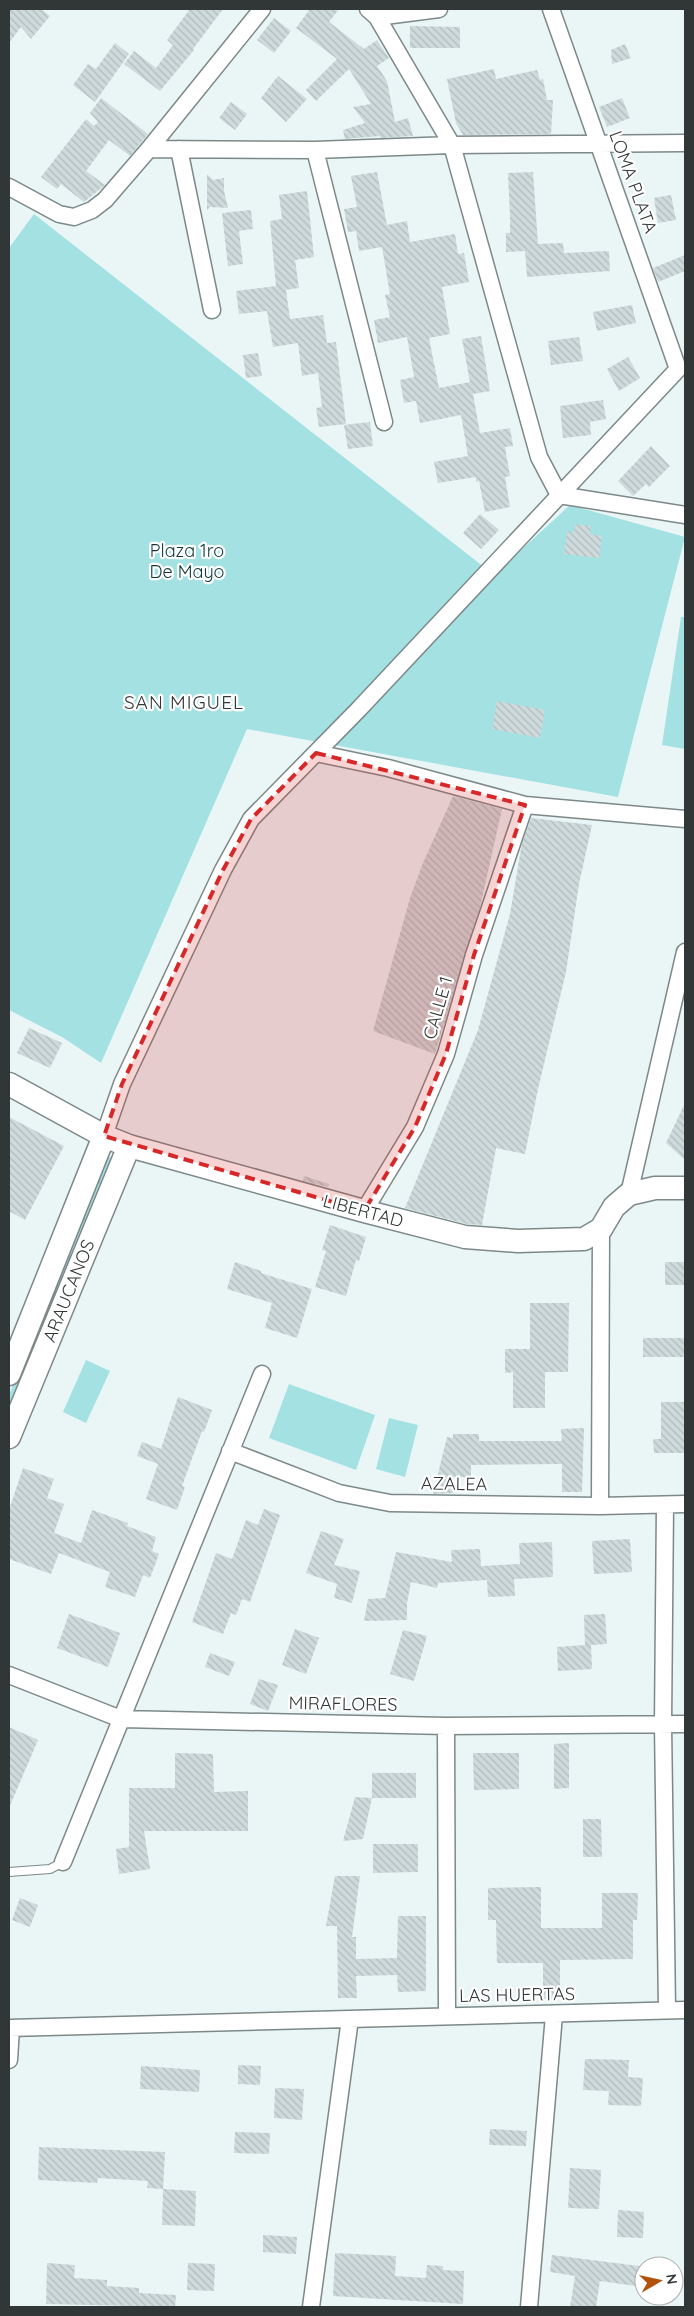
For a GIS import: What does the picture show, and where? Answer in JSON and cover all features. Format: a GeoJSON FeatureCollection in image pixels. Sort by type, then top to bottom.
{"type":"FeatureCollection","features":[{"type":"Feature","properties":{"kind":"main road","name":"LIBERTAD"},"geometry":{"type":"LineString","coordinates":[[9,1084],[104,1136],[129,1146],[465,1237],[518,1241],[584,1239],[601,1229]]}},
{"type":"Feature","properties":{"kind":"main road","name":"ARAUCANOS"},"geometry":{"type":"LineString","coordinates":[[9,1374],[104,1136]]}},
{"type":"Feature","properties":{"kind":"main road","name":"ARAUCANOS"},"geometry":{"type":"LineString","coordinates":[[9,1437],[129,1146]]}},
{"type":"Feature","properties":{"kind":"main road"},"geometry":{"type":"LineString","coordinates":[[601,1229],[614,1207],[629,1194],[655,1188],[685,1188]]}},
{"type":"Feature","properties":{"kind":"street"},"geometry":{"type":"LineString","coordinates":[[9,187],[59,214],[74,217],[92,210],[105,200],[149,149],[262,9]]}},
{"type":"Feature","properties":{"kind":"street"},"geometry":{"type":"LineString","coordinates":[[440,9],[372,13],[452,145],[539,457],[559,495]]}},
{"type":"Feature","properties":{"kind":"street","name":"LOMA PLATA"},"geometry":{"type":"LineString","coordinates":[[551,9],[678,369],[559,495]]}},
{"type":"Feature","properties":{"kind":"street"},"geometry":{"type":"LineString","coordinates":[[149,149],[315,150],[452,145],[685,144]]}},
{"type":"Feature","properties":{"kind":"street"},"geometry":{"type":"LineString","coordinates":[[179,149],[212,310]]}},
{"type":"Feature","properties":{"kind":"street"},"geometry":{"type":"LineString","coordinates":[[315,150],[384,422]]}},
{"type":"Feature","properties":{"kind":"street"},"geometry":{"type":"LineString","coordinates":[[559,495],[685,515]]}},
{"type":"Feature","properties":{"kind":"street"},"geometry":{"type":"LineString","coordinates":[[104,1136],[126,1075],[223,870],[251,819],[316,753],[559,495]]}},
{"type":"Feature","properties":{"kind":"street"},"geometry":{"type":"LineString","coordinates":[[316,753],[388,768],[525,805],[685,820]]}},
{"type":"Feature","properties":{"kind":"street","name":"CALLE 1"},"geometry":{"type":"LineString","coordinates":[[364,1211],[415,1127],[446,1054],[474,954],[525,805]]}},
{"type":"Feature","properties":{"kind":"street"},"geometry":{"type":"LineString","coordinates":[[629,1194],[685,952]]}},
{"type":"Feature","properties":{"kind":"street"},"geometry":{"type":"LineString","coordinates":[[600,1506],[601,1229]]}},
{"type":"Feature","properties":{"kind":"street"},"geometry":{"type":"LineString","coordinates":[[62,1862],[262,1374]]}},
{"type":"Feature","properties":{"kind":"street","name":"AZALEA"},"geometry":{"type":"LineString","coordinates":[[230,1451],[338,1493],[390,1504],[600,1506],[685,1504]]}},
{"type":"Feature","properties":{"kind":"street"},"geometry":{"type":"LineString","coordinates":[[665,1505],[663,1724],[667,2009]]}},
{"type":"Feature","properties":{"kind":"street","name":"MIRAFLORES"},"geometry":{"type":"LineString","coordinates":[[9,1675],[121,1719],[446,1726],[685,1724]]}},
{"type":"Feature","properties":{"kind":"street"},"geometry":{"type":"LineString","coordinates":[[446,1726],[447,2016]]}},
{"type":"Feature","properties":{"kind":"street","name":"LAS HUERTAS"},"geometry":{"type":"LineString","coordinates":[[10,2028],[447,2016],[554,2015],[667,2009],[685,2010]]}},
{"type":"Feature","properties":{"kind":"street"},"geometry":{"type":"LineString","coordinates":[[529,2307],[554,2015]]}},
{"type":"Feature","properties":{"kind":"street"},"geometry":{"type":"LineString","coordinates":[[311,2307],[350,2019]]}},
{"type":"Feature","properties":{"kind":"street"},"geometry":{"type":"LineString","coordinates":[[9,2060],[10,2028]]}},
{"type":"Feature","properties":{"kind":"lane"},"geometry":{"type":"LineString","coordinates":[[9,1872],[50,1869],[62,1862]]}},
{"type":"Feature","properties":{"kind":"highlighted area"},"geometry":{"type":"Polygon","coordinates":[[[316,753],[525,805],[474,955],[446,1054],[415,1127],[364,1211],[104,1136],[122,1084],[223,870],[251,819],[316,753]]]}},
{"type":"Feature","properties":{"kind":"green space","name":"Plaza 1ro De Mayo"},"geometry":{"type":"Polygon","coordinates":[[[34,214],[494,575],[570,505],[685,537],[618,797],[247,729],[101,1063],[62,1037],[9,1010],[9,248],[34,214]]]}},
{"type":"Feature","properties":{"kind":"green space"},"geometry":{"type":"Polygon","coordinates":[[[681,617],[685,617],[685,749],[662,745],[681,617]]]}},
{"type":"Feature","properties":{"kind":"green space"},"geometry":{"type":"Polygon","coordinates":[[[106,1158],[112,1158],[9,1418],[9,1395],[106,1158]]]}},
{"type":"Feature","properties":{"kind":"green space"},"geometry":{"type":"Polygon","coordinates":[[[86,1360],[110,1371],[86,1423],[63,1412],[86,1360]]]}},
{"type":"Feature","properties":{"kind":"green space"},"geometry":{"type":"Polygon","coordinates":[[[289,1384],[375,1415],[356,1470],[269,1438],[289,1384]]]}},
{"type":"Feature","properties":{"kind":"green space"},"geometry":{"type":"Polygon","coordinates":[[[389,1418],[418,1425],[405,1477],[376,1469],[389,1418]]]}},
{"type":"Feature","properties":{"kind":"building"},"geometry":{"type":"Polygon","coordinates":[[[9,9],[41,9],[50,16],[31,39],[21,27],[9,43],[9,9]]]}},
{"type":"Feature","properties":{"kind":"building"},"geometry":{"type":"Polygon","coordinates":[[[190,9],[223,9],[194,50],[160,91],[124,64],[134,51],[156,68],[173,45],[167,40],[190,9]]]}},
{"type":"Feature","properties":{"kind":"building"},"geometry":{"type":"Polygon","coordinates":[[[310,9],[339,9],[329,22],[364,49],[377,40],[389,58],[377,66],[387,81],[395,122],[408,118],[413,136],[345,139],[343,130],[365,123],[353,107],[371,104],[349,69],[316,101],[306,90],[337,59],[296,28],[310,9]]]}},
{"type":"Feature","properties":{"kind":"building"},"geometry":{"type":"Polygon","coordinates":[[[274,18],[291,31],[274,53],[257,40],[274,18]]]}},
{"type":"Feature","properties":{"kind":"building"},"geometry":{"type":"Polygon","coordinates":[[[410,26],[460,27],[460,48],[410,48],[410,26]]]}},
{"type":"Feature","properties":{"kind":"building"},"geometry":{"type":"Polygon","coordinates":[[[115,43],[129,54],[95,102],[73,85],[88,64],[96,69],[115,43]]]}},
{"type":"Feature","properties":{"kind":"building"},"geometry":{"type":"Polygon","coordinates":[[[625,44],[631,58],[612,64],[611,50],[625,44]]]}},
{"type":"Feature","properties":{"kind":"building"},"geometry":{"type":"Polygon","coordinates":[[[494,69],[496,79],[537,70],[540,80],[543,79],[547,100],[553,100],[551,134],[463,135],[456,123],[447,79],[494,69]]]}},
{"type":"Feature","properties":{"kind":"building"},"geometry":{"type":"Polygon","coordinates":[[[278,76],[307,99],[286,122],[261,98],[278,76]]]}},
{"type":"Feature","properties":{"kind":"building"},"geometry":{"type":"Polygon","coordinates":[[[101,98],[148,134],[130,156],[109,140],[86,171],[105,185],[84,202],[61,184],[57,189],[41,177],[86,119],[94,126],[98,122],[90,113],[101,98]]]}},
{"type":"Feature","properties":{"kind":"building"},"geometry":{"type":"Polygon","coordinates":[[[622,98],[630,118],[607,127],[599,107],[622,98]]]}},
{"type":"Feature","properties":{"kind":"building"},"geometry":{"type":"Polygon","coordinates":[[[231,102],[247,114],[235,130],[219,118],[231,102]]]}},
{"type":"Feature","properties":{"kind":"building"},"geometry":{"type":"Polygon","coordinates":[[[377,172],[387,225],[407,221],[410,242],[455,234],[458,254],[464,253],[469,282],[442,287],[450,334],[429,338],[439,388],[470,382],[462,339],[481,336],[490,391],[473,394],[480,433],[510,428],[513,446],[505,447],[510,476],[505,477],[510,507],[485,512],[479,481],[476,482],[476,477],[438,483],[434,462],[468,456],[461,415],[420,423],[416,401],[404,403],[400,380],[414,377],[407,337],[378,343],[374,320],[390,317],[385,295],[390,294],[382,247],[359,251],[356,231],[348,232],[344,209],[357,207],[351,176],[377,172]]]}},
{"type":"Feature","properties":{"kind":"building"},"geometry":{"type":"Polygon","coordinates":[[[533,172],[538,244],[563,243],[564,253],[609,251],[610,271],[527,277],[525,251],[506,252],[506,233],[510,233],[508,173],[533,172]]]}},
{"type":"Feature","properties":{"kind":"building"},"geometry":{"type":"Polygon","coordinates":[[[207,174],[213,180],[224,178],[224,191],[228,208],[210,207],[207,210],[207,174]]]}},
{"type":"Feature","properties":{"kind":"building"},"geometry":{"type":"Polygon","coordinates":[[[307,191],[314,257],[295,260],[299,288],[286,290],[290,319],[323,315],[327,343],[336,342],[346,424],[319,427],[316,408],[322,407],[318,373],[302,376],[298,343],[273,347],[267,311],[239,314],[236,291],[276,286],[270,221],[282,219],[279,195],[307,191]]]}},
{"type":"Feature","properties":{"kind":"building"},"geometry":{"type":"Polygon","coordinates":[[[671,195],[676,220],[658,223],[654,198],[671,195]]]}},
{"type":"Feature","properties":{"kind":"building"},"geometry":{"type":"Polygon","coordinates":[[[251,210],[253,229],[239,231],[243,264],[228,266],[222,213],[251,210]]]}},
{"type":"Feature","properties":{"kind":"building"},"geometry":{"type":"Polygon","coordinates":[[[685,255],[685,271],[658,282],[653,268],[685,255]]]}},
{"type":"Feature","properties":{"kind":"building"},"geometry":{"type":"Polygon","coordinates":[[[632,305],[636,323],[597,331],[593,312],[632,305]]]}},
{"type":"Feature","properties":{"kind":"building"},"geometry":{"type":"Polygon","coordinates":[[[579,337],[583,361],[551,365],[548,341],[579,337]]]}},
{"type":"Feature","properties":{"kind":"building"},"geometry":{"type":"Polygon","coordinates":[[[258,353],[262,376],[246,378],[243,355],[258,353]]]}},
{"type":"Feature","properties":{"kind":"building"},"geometry":{"type":"Polygon","coordinates":[[[628,357],[640,378],[619,391],[607,369],[628,357]]]}},
{"type":"Feature","properties":{"kind":"building"},"geometry":{"type":"Polygon","coordinates":[[[603,400],[606,419],[590,422],[591,435],[563,438],[560,406],[603,400]]]}},
{"type":"Feature","properties":{"kind":"building"},"geometry":{"type":"Polygon","coordinates":[[[370,422],[373,446],[348,449],[344,425],[370,422]]]}},
{"type":"Feature","properties":{"kind":"building"},"geometry":{"type":"Polygon","coordinates":[[[651,446],[670,466],[649,487],[646,484],[633,496],[618,481],[651,446]]]}},
{"type":"Feature","properties":{"kind":"building"},"geometry":{"type":"Polygon","coordinates":[[[480,514],[499,530],[481,549],[463,533],[480,514]]]}},
{"type":"Feature","properties":{"kind":"building"},"geometry":{"type":"Polygon","coordinates":[[[575,524],[591,526],[590,534],[602,536],[599,558],[564,554],[567,531],[574,532],[575,524]]]}},
{"type":"Feature","properties":{"kind":"building"},"geometry":{"type":"Polygon","coordinates":[[[497,701],[545,710],[540,738],[492,729],[497,701]]]}},
{"type":"Feature","properties":{"kind":"building"},"geometry":{"type":"Polygon","coordinates":[[[453,796],[502,809],[480,907],[435,1054],[373,1031],[410,898],[423,863],[453,796]]]}},
{"type":"Feature","properties":{"kind":"building"},"geometry":{"type":"Polygon","coordinates":[[[531,818],[592,825],[579,884],[566,972],[538,1089],[525,1154],[496,1148],[482,1225],[467,1224],[405,1208],[478,1030],[510,914],[522,843],[531,818]]]}},
{"type":"Feature","properties":{"kind":"building"},"geometry":{"type":"Polygon","coordinates":[[[29,1028],[62,1043],[50,1068],[17,1053],[29,1028]]]}},
{"type":"Feature","properties":{"kind":"building"},"geometry":{"type":"Polygon","coordinates":[[[685,1103],[685,1160],[666,1143],[685,1103]]]}},
{"type":"Feature","properties":{"kind":"building"},"geometry":{"type":"Polygon","coordinates":[[[9,1117],[64,1146],[25,1220],[9,1211],[9,1117]]]}},
{"type":"Feature","properties":{"kind":"building"},"geometry":{"type":"Polygon","coordinates":[[[304,1176],[329,1184],[328,1187],[303,1181],[304,1176]]]}},
{"type":"Feature","properties":{"kind":"building"},"geometry":{"type":"Polygon","coordinates":[[[330,1225],[366,1237],[359,1261],[356,1260],[346,1296],[315,1287],[326,1251],[322,1250],[330,1225]]]}},
{"type":"Feature","properties":{"kind":"building"},"geometry":{"type":"Polygon","coordinates":[[[235,1262],[261,1271],[261,1273],[312,1289],[297,1338],[265,1328],[272,1303],[227,1289],[235,1262]]]}},
{"type":"Feature","properties":{"kind":"building"},"geometry":{"type":"Polygon","coordinates":[[[665,1262],[685,1262],[685,1285],[665,1285],[665,1262]]]}},
{"type":"Feature","properties":{"kind":"building"},"geometry":{"type":"Polygon","coordinates":[[[530,1303],[569,1303],[568,1372],[545,1372],[545,1408],[513,1408],[513,1372],[505,1373],[505,1349],[530,1349],[530,1303]]]}},
{"type":"Feature","properties":{"kind":"building"},"geometry":{"type":"Polygon","coordinates":[[[643,1338],[685,1338],[685,1357],[643,1357],[643,1338]]]}},
{"type":"Feature","properties":{"kind":"building"},"geometry":{"type":"Polygon","coordinates":[[[178,1397],[212,1410],[204,1432],[202,1431],[182,1486],[185,1487],[177,1510],[146,1499],[158,1464],[137,1456],[142,1442],[161,1449],[178,1397]]]}},
{"type":"Feature","properties":{"kind":"building"},"geometry":{"type":"Polygon","coordinates":[[[661,1402],[685,1402],[685,1453],[654,1453],[653,1439],[661,1439],[661,1402]]]}},
{"type":"Feature","properties":{"kind":"building"},"geometry":{"type":"Polygon","coordinates":[[[584,1428],[582,1492],[562,1492],[562,1464],[471,1465],[471,1477],[453,1477],[453,1493],[433,1494],[447,1437],[453,1438],[453,1434],[479,1434],[479,1441],[562,1441],[561,1429],[584,1428]]]}},
{"type":"Feature","properties":{"kind":"building"},"geometry":{"type":"Polygon","coordinates":[[[23,1468],[54,1479],[47,1498],[64,1504],[54,1533],[81,1543],[92,1510],[128,1523],[127,1526],[156,1537],[152,1551],[159,1554],[150,1578],[143,1575],[135,1597],[105,1587],[110,1572],[59,1553],[51,1574],[9,1559],[9,1510],[23,1468]]]}},
{"type":"Feature","properties":{"kind":"building"},"geometry":{"type":"Polygon","coordinates":[[[264,1509],[280,1515],[250,1602],[242,1599],[236,1615],[231,1613],[223,1634],[192,1622],[216,1553],[232,1559],[246,1520],[258,1525],[264,1509]]]}},
{"type":"Feature","properties":{"kind":"building"},"geometry":{"type":"Polygon","coordinates":[[[321,1531],[344,1539],[334,1565],[360,1571],[352,1603],[334,1598],[337,1584],[306,1573],[321,1531]]]}},
{"type":"Feature","properties":{"kind":"building"},"geometry":{"type":"Polygon","coordinates":[[[630,1539],[632,1572],[594,1574],[592,1541],[630,1539]]]}},
{"type":"Feature","properties":{"kind":"building"},"geometry":{"type":"Polygon","coordinates":[[[552,1542],[553,1577],[514,1579],[515,1596],[488,1597],[487,1580],[438,1583],[437,1588],[411,1582],[407,1603],[407,1620],[364,1621],[368,1599],[385,1598],[396,1552],[452,1562],[451,1550],[480,1549],[481,1566],[520,1564],[519,1543],[552,1542]]]}},
{"type":"Feature","properties":{"kind":"building"},"geometry":{"type":"Polygon","coordinates":[[[69,1614],[120,1633],[108,1667],[57,1648],[69,1614]]]}},
{"type":"Feature","properties":{"kind":"building"},"geometry":{"type":"Polygon","coordinates":[[[605,1614],[607,1644],[591,1645],[592,1669],[558,1671],[557,1647],[585,1645],[584,1615],[605,1614]]]}},
{"type":"Feature","properties":{"kind":"building"},"geometry":{"type":"Polygon","coordinates":[[[295,1629],[319,1638],[306,1674],[282,1665],[295,1629]]]}},
{"type":"Feature","properties":{"kind":"building"},"geometry":{"type":"Polygon","coordinates":[[[403,1630],[427,1636],[414,1681],[390,1674],[403,1630]]]}},
{"type":"Feature","properties":{"kind":"building"},"geometry":{"type":"Polygon","coordinates":[[[210,1653],[235,1662],[229,1676],[205,1667],[210,1653]]]}},
{"type":"Feature","properties":{"kind":"building"},"geometry":{"type":"Polygon","coordinates":[[[259,1679],[278,1685],[268,1711],[250,1704],[259,1679]]]}},
{"type":"Feature","properties":{"kind":"building"},"geometry":{"type":"Polygon","coordinates":[[[9,1727],[38,1740],[9,1808],[9,1727]]]}},
{"type":"Feature","properties":{"kind":"building"},"geometry":{"type":"Polygon","coordinates":[[[569,1743],[569,1788],[554,1789],[554,1744],[569,1743]]]}},
{"type":"Feature","properties":{"kind":"building"},"geometry":{"type":"Polygon","coordinates":[[[175,1753],[213,1754],[214,1792],[248,1791],[248,1831],[144,1831],[150,1869],[119,1874],[116,1849],[129,1847],[129,1788],[175,1788],[175,1753]]]}},
{"type":"Feature","properties":{"kind":"building"},"geometry":{"type":"Polygon","coordinates":[[[473,1753],[519,1753],[519,1789],[474,1790],[473,1753]]]}},
{"type":"Feature","properties":{"kind":"building"},"geometry":{"type":"Polygon","coordinates":[[[372,1773],[416,1773],[416,1798],[372,1798],[372,1773]]]}},
{"type":"Feature","properties":{"kind":"building"},"geometry":{"type":"Polygon","coordinates":[[[355,1797],[372,1798],[363,1839],[343,1841],[355,1797]]]}},
{"type":"Feature","properties":{"kind":"building"},"geometry":{"type":"Polygon","coordinates":[[[583,1819],[601,1819],[602,1857],[583,1857],[583,1819]]]}},
{"type":"Feature","properties":{"kind":"building"},"geometry":{"type":"Polygon","coordinates":[[[373,1844],[418,1844],[418,1872],[373,1873],[373,1844]]]}},
{"type":"Feature","properties":{"kind":"building"},"geometry":{"type":"Polygon","coordinates":[[[335,1876],[360,1876],[352,1937],[356,1937],[356,1959],[397,1958],[398,1916],[426,1916],[426,1991],[398,1992],[397,1975],[356,1976],[357,1998],[338,1998],[337,1926],[326,1926],[335,1876]]]}},
{"type":"Feature","properties":{"kind":"building"},"geometry":{"type":"Polygon","coordinates":[[[541,1887],[541,1928],[602,1928],[602,1893],[638,1893],[637,1920],[633,1920],[633,1959],[560,1960],[560,1999],[543,1999],[543,1963],[497,1963],[496,1920],[488,1920],[488,1888],[541,1887]]]}},
{"type":"Feature","properties":{"kind":"building"},"geometry":{"type":"Polygon","coordinates":[[[20,1898],[38,1905],[30,1927],[12,1920],[20,1898]]]}},
{"type":"Feature","properties":{"kind":"building"},"geometry":{"type":"Polygon","coordinates":[[[585,2059],[629,2060],[628,2077],[643,2078],[641,2106],[608,2105],[609,2091],[583,2090],[585,2059]]]}},
{"type":"Feature","properties":{"kind":"building"},"geometry":{"type":"Polygon","coordinates":[[[238,2065],[261,2066],[260,2085],[238,2084],[238,2065]]]}},
{"type":"Feature","properties":{"kind":"building"},"geometry":{"type":"Polygon","coordinates":[[[141,2066],[200,2070],[199,2092],[140,2089],[141,2066]]]}},
{"type":"Feature","properties":{"kind":"building"},"geometry":{"type":"Polygon","coordinates":[[[275,2088],[304,2089],[302,2120],[274,2118],[275,2088]]]}},
{"type":"Feature","properties":{"kind":"building"},"geometry":{"type":"Polygon","coordinates":[[[490,2129],[527,2131],[526,2146],[489,2145],[490,2129]]]}},
{"type":"Feature","properties":{"kind":"building"},"geometry":{"type":"Polygon","coordinates":[[[235,2132],[270,2133],[269,2154],[234,2153],[235,2132]]]}},
{"type":"Feature","properties":{"kind":"building"},"geometry":{"type":"Polygon","coordinates":[[[39,2147],[165,2152],[163,2189],[147,2188],[148,2181],[98,2178],[97,2183],[38,2180],[39,2147]]]}},
{"type":"Feature","properties":{"kind":"building"},"geometry":{"type":"Polygon","coordinates":[[[570,2168],[601,2170],[599,2209],[568,2208],[570,2168]]]}},
{"type":"Feature","properties":{"kind":"building"},"geometry":{"type":"Polygon","coordinates":[[[163,2189],[196,2191],[195,2226],[162,2225],[163,2189]]]}},
{"type":"Feature","properties":{"kind":"building"},"geometry":{"type":"Polygon","coordinates":[[[618,2210],[644,2212],[643,2238],[617,2237],[618,2210]]]}},
{"type":"Feature","properties":{"kind":"building"},"geometry":{"type":"Polygon","coordinates":[[[263,2235],[297,2237],[296,2254],[263,2252],[263,2235]]]}},
{"type":"Feature","properties":{"kind":"building"},"geometry":{"type":"Polygon","coordinates":[[[335,2253],[396,2256],[395,2276],[426,2278],[427,2265],[443,2266],[443,2270],[464,2271],[463,2304],[333,2296],[335,2253]]]}},
{"type":"Feature","properties":{"kind":"building"},"geometry":{"type":"Polygon","coordinates":[[[552,2255],[634,2265],[634,2286],[600,2281],[596,2307],[570,2307],[575,2276],[550,2272],[552,2255]]]}},
{"type":"Feature","properties":{"kind":"building"},"geometry":{"type":"Polygon","coordinates":[[[47,2263],[75,2265],[74,2278],[107,2280],[107,2286],[139,2288],[139,2293],[176,2295],[175,2307],[46,2304],[47,2263]]]}},
{"type":"Feature","properties":{"kind":"building"},"geometry":{"type":"Polygon","coordinates":[[[188,2263],[215,2264],[214,2291],[187,2290],[188,2263]]]}},
{"type":"Feature","properties":{"kind":"district","name":"SAN MIGUEL"},"geometry":{"type":"Point","coordinates":[184,702]}}]}
